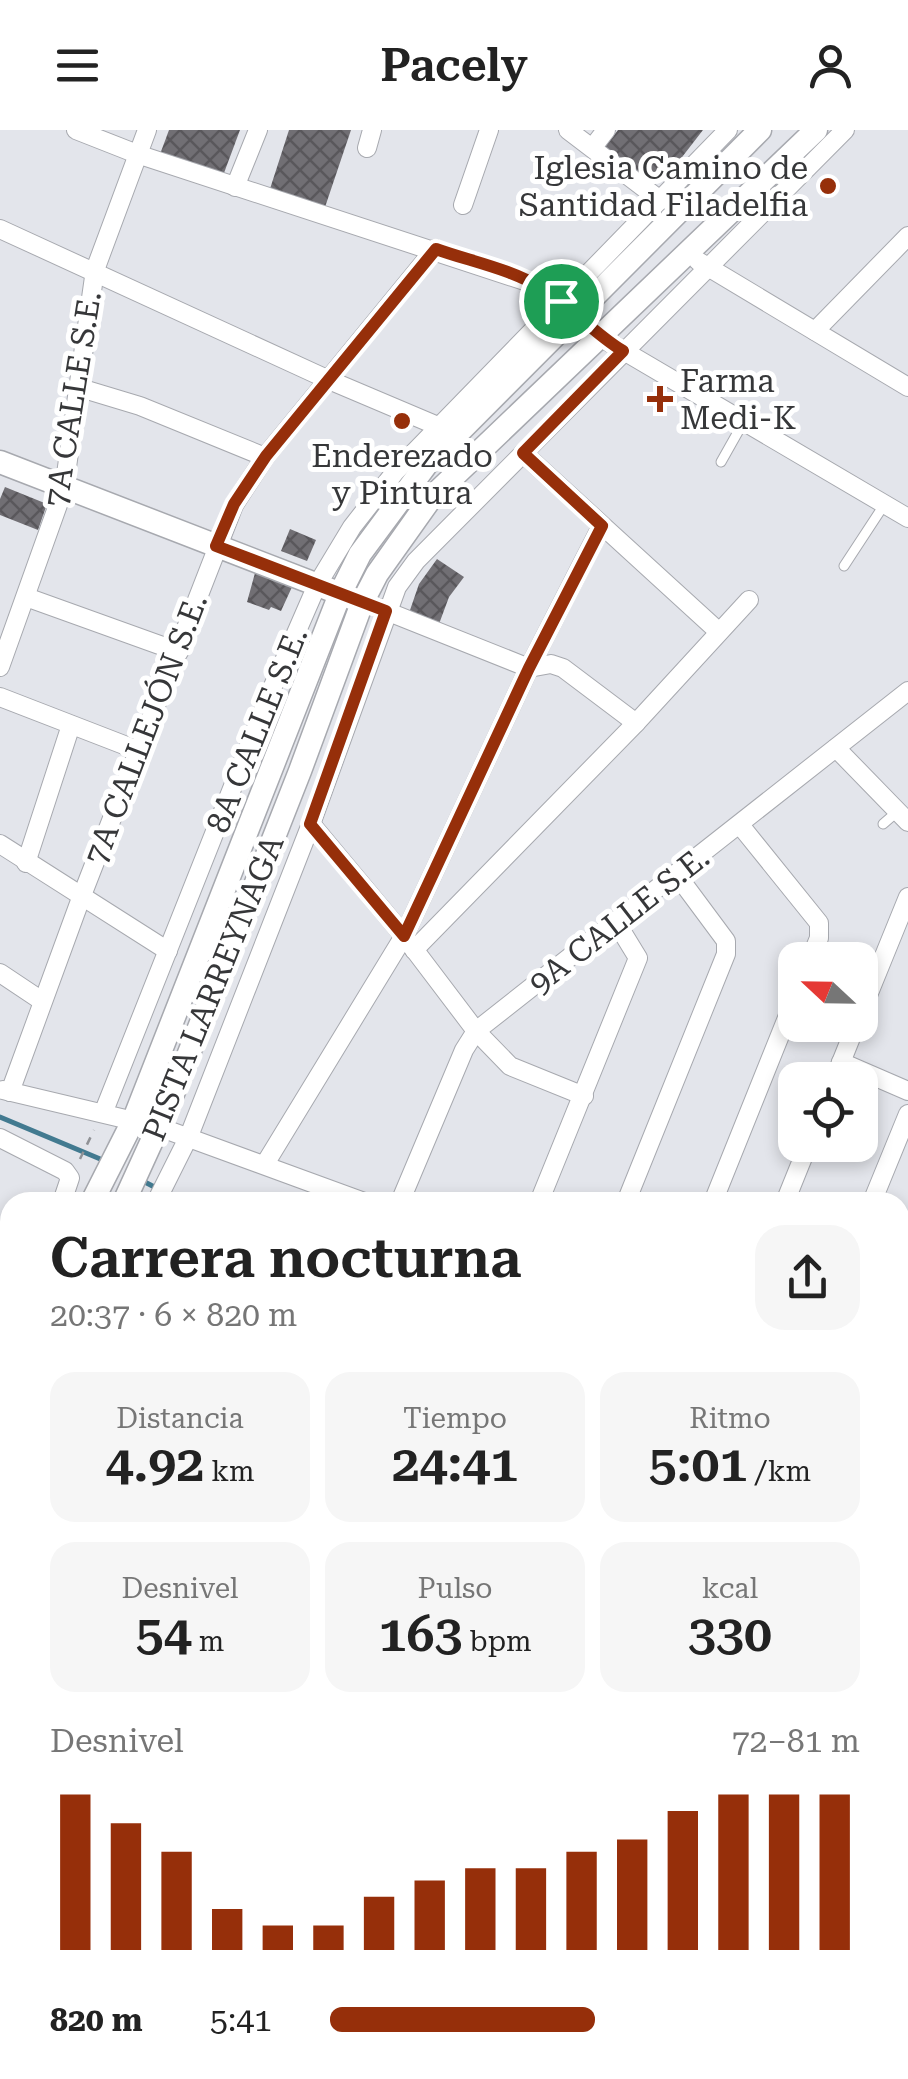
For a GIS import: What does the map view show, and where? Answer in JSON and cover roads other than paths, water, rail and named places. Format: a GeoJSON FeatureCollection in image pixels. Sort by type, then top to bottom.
{"type":"FeatureCollection","features":[{"type":"Feature","properties":{"kind":"main road","name":"PISTA LARREYNAGA"},"geometry":{"type":"LineString","coordinates":[[133,1184],[300,771],[360,554],[426,465],[570,308],[760,130]]}},
{"type":"Feature","properties":{"kind":"main road","name":"PISTA LARREYNAGA"},"geometry":{"type":"LineString","coordinates":[[97,1192],[134,1119],[350,598],[377,574],[432,498],[600,337],[698,261],[816,130]]}},
{"type":"Feature","properties":{"kind":"main road"},"geometry":{"type":"LineString","coordinates":[[0,462],[350,598]]}},
{"type":"Feature","properties":{"kind":"street"},"geometry":{"type":"LineString","coordinates":[[76,130],[137,154],[436,249],[536,285],[570,308],[600,337],[908,518]]}},
{"type":"Feature","properties":{"kind":"street","name":"7A CALLE S.E."},"geometry":{"type":"LineString","coordinates":[[0,668],[64,488],[95,270],[147,130]]}},
{"type":"Feature","properties":{"kind":"street"},"geometry":{"type":"LineString","coordinates":[[235,187],[258,130]]}},
{"type":"Feature","properties":{"kind":"street"},"geometry":{"type":"LineString","coordinates":[[462,205],[489,130]]}},
{"type":"Feature","properties":{"kind":"street"},"geometry":{"type":"LineString","coordinates":[[568,130],[660,200]]}},
{"type":"Feature","properties":{"kind":"street"},"geometry":{"type":"LineString","coordinates":[[593,147],[606,130]]}},
{"type":"Feature","properties":{"kind":"street","name":"8A CALLE S.E."},"geometry":{"type":"LineString","coordinates":[[104,1111],[270,694],[317,584],[352,527],[395,472],[570,308],[660,200],[728,130]]}},
{"type":"Feature","properties":{"kind":"street"},"geometry":{"type":"LineString","coordinates":[[161,1192],[189,1136],[397,587],[416,561],[623,351],[698,261],[845,130]]}},
{"type":"Feature","properties":{"kind":"street"},"geometry":{"type":"LineString","coordinates":[[0,229],[440,427]]}},
{"type":"Feature","properties":{"kind":"street"},"geometry":{"type":"LineString","coordinates":[[815,331],[908,236]]}},
{"type":"Feature","properties":{"kind":"street","name":"7A CALLEJÓN S.E."},"geometry":{"type":"LineString","coordinates":[[5,1090],[234,504],[266,456],[436,249]]}},
{"type":"Feature","properties":{"kind":"street"},"geometry":{"type":"LineString","coordinates":[[698,261],[906,383]]}},
{"type":"Feature","properties":{"kind":"street"},"geometry":{"type":"LineString","coordinates":[[77,387],[140,406],[266,456]]}},
{"type":"Feature","properties":{"kind":"street"},"geometry":{"type":"LineString","coordinates":[[523,453],[719,632]]}},
{"type":"Feature","properties":{"kind":"street"},"geometry":{"type":"LineString","coordinates":[[265,1164],[409,943],[529,668],[602,526]]}},
{"type":"Feature","properties":{"kind":"street"},"geometry":{"type":"LineString","coordinates":[[26,596],[179,652]]}},
{"type":"Feature","properties":{"kind":"street"},"geometry":{"type":"LineString","coordinates":[[350,598],[529,668],[552,664],[564,668],[636,723]]}},
{"type":"Feature","properties":{"kind":"street"},"geometry":{"type":"LineString","coordinates":[[409,943],[636,723],[748,600]]}},
{"type":"Feature","properties":{"kind":"street","name":"9A CALLE S.E."},"geometry":{"type":"LineString","coordinates":[[404,1192],[464,1050],[476,1031],[908,691]]}},
{"type":"Feature","properties":{"kind":"street"},"geometry":{"type":"LineString","coordinates":[[0,697],[137,750]]}},
{"type":"Feature","properties":{"kind":"street"},"geometry":{"type":"LineString","coordinates":[[26,862],[72,724]]}},
{"type":"Feature","properties":{"kind":"street"},"geometry":{"type":"LineString","coordinates":[[836,748],[903,816]]}},
{"type":"Feature","properties":{"kind":"street"},"geometry":{"type":"LineString","coordinates":[[310,824],[476,1031],[510,1066],[584,1096]]}},
{"type":"Feature","properties":{"kind":"street"},"geometry":{"type":"LineString","coordinates":[[740,824],[819,924],[817,942]]}},
{"type":"Feature","properties":{"kind":"street"},"geometry":{"type":"LineString","coordinates":[[0,844],[168,951]]}},
{"type":"Feature","properties":{"kind":"street"},"geometry":{"type":"LineString","coordinates":[[630,1192],[726,954],[726,941],[677,876]]}},
{"type":"Feature","properties":{"kind":"street"},"geometry":{"type":"LineString","coordinates":[[878,971],[908,897]]}},
{"type":"Feature","properties":{"kind":"street"},"geometry":{"type":"LineString","coordinates":[[543,1192],[638,958],[616,922]]}},
{"type":"Feature","properties":{"kind":"street"},"geometry":{"type":"LineString","coordinates":[[0,973],[42,1000]]}},
{"type":"Feature","properties":{"kind":"street"},"geometry":{"type":"LineString","coordinates":[[717,1192],[778,1040]]}},
{"type":"Feature","properties":{"kind":"street"},"geometry":{"type":"LineString","coordinates":[[878,1082],[908,1090]]}},
{"type":"Feature","properties":{"kind":"street"},"geometry":{"type":"LineString","coordinates":[[5,1090],[134,1119],[338,1192]]}},
{"type":"Feature","properties":{"kind":"street"},"geometry":{"type":"LineString","coordinates":[[876,1192],[908,1114]]}},
{"type":"Feature","properties":{"kind":"street"},"geometry":{"type":"LineString","coordinates":[[0,1138],[65,1171],[74,1170],[66,1192]]}},
{"type":"Feature","properties":{"kind":"street"},"geometry":{"type":"LineString","coordinates":[[788,1192],[801,1162]]}},
{"type":"Feature","properties":{"kind":"lane"},"geometry":{"type":"LineString","coordinates":[[721,462],[743,423]]}},
{"type":"Feature","properties":{"kind":"lane"},"geometry":{"type":"LineString","coordinates":[[844,566],[884,504]]}},
{"type":"Feature","properties":{"kind":"lane"},"geometry":{"type":"LineString","coordinates":[[883,824],[903,816]]}},
{"type":"Feature","properties":{"kind":"waterway"},"geometry":{"type":"LineString","coordinates":[[0,1117],[105,1161]]}},
{"type":"Feature","properties":{"kind":"waterway"},"geometry":{"type":"LineString","coordinates":[[141,1180],[164,1192]]}},
{"type":"Feature","properties":{"kind":"place","name":"Iglesia Camino de Santidad Filadelfia"},"geometry":{"type":"Point","coordinates":[828,186]}},
{"type":"Feature","properties":{"kind":"place","name":"Farma Medi-K"},"geometry":{"type":"Point","coordinates":[660,399]}},
{"type":"Feature","properties":{"kind":"place","name":"Enderezado y Pintura"},"geometry":{"type":"Point","coordinates":[402,421]}}]}
